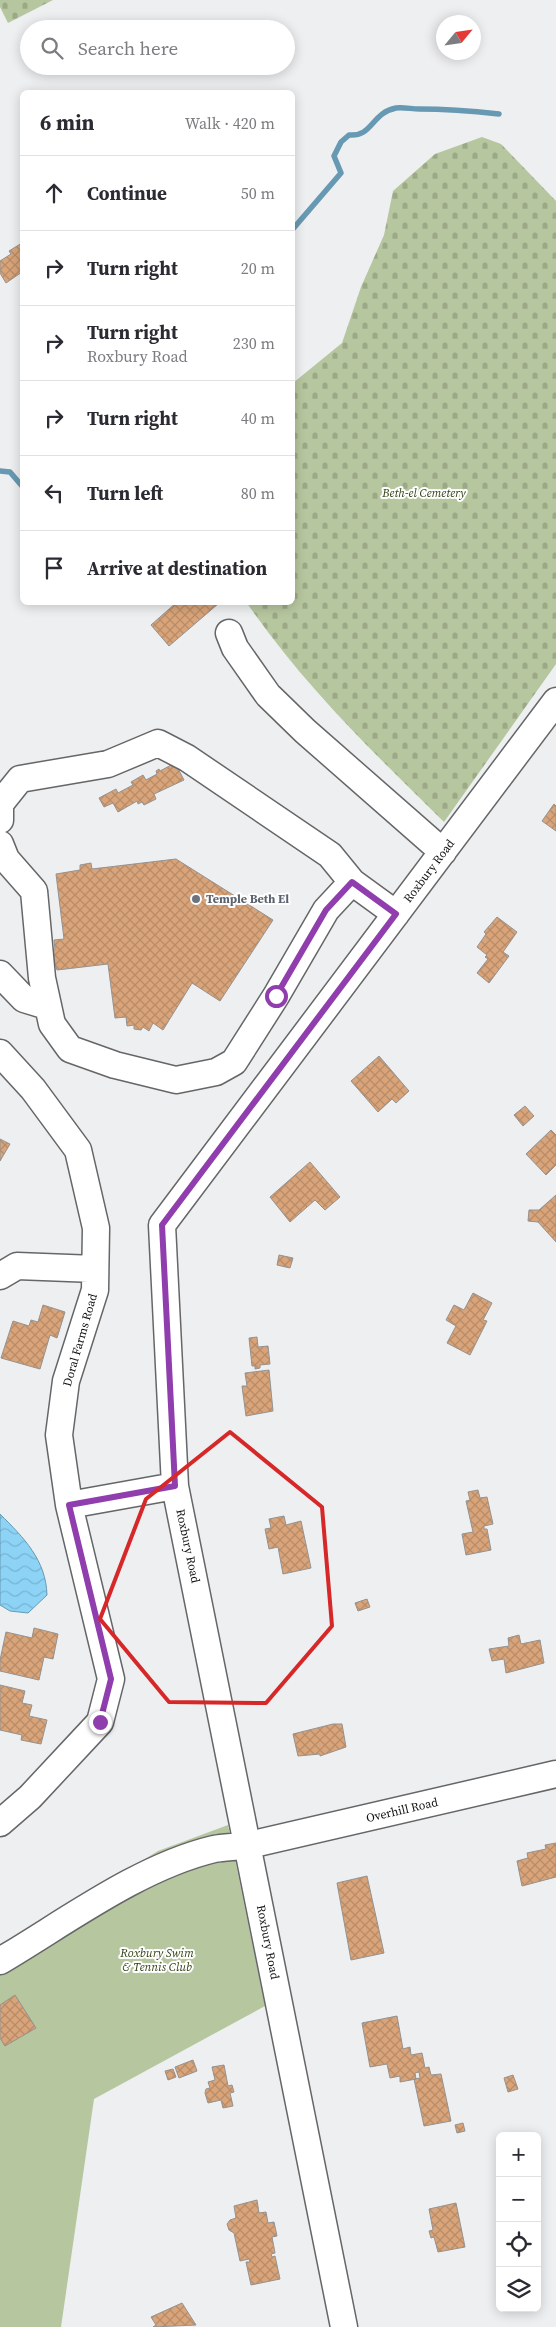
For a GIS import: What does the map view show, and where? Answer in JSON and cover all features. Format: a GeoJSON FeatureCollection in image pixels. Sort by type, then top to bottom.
{"type":"FeatureCollection","features":[{"type":"Feature","properties":{"kind":"street"},"geometry":{"type":"LineString","coordinates":[[229,633],[235,648],[268,695],[305,731],[443,852]]}},
{"type":"Feature","properties":{"kind":"street","name":"Roxbury Road"},"geometry":{"type":"LineString","coordinates":[[344,2327],[249,1845],[175,1486],[162,1225],[556,702]]}},
{"type":"Feature","properties":{"kind":"street"},"geometry":{"type":"LineString","coordinates":[[0,820],[0,804],[20,779],[108,764],[158,743],[187,758],[330,855],[352,882],[396,914]]}},
{"type":"Feature","properties":{"kind":"street"},"geometry":{"type":"LineString","coordinates":[[0,844],[6,859],[34,891],[42,978],[47,1006],[52,1024],[70,1049],[115,1065],[176,1080],[216,1072],[234,1062],[276,996],[326,910],[352,882]]}},
{"type":"Feature","properties":{"kind":"street"},"geometry":{"type":"LineString","coordinates":[[0,974],[24,999],[47,1006]]}},
{"type":"Feature","properties":{"kind":"street","name":"Doral Farms Road"},"geometry":{"type":"LineString","coordinates":[[0,1053],[33,1089],[78,1150],[96,1228],[95,1290],[66,1381],[59,1435],[69,1505],[111,1679],[100,1722],[30,1797],[0,1823]]}},
{"type":"Feature","properties":{"kind":"street"},"geometry":{"type":"LineString","coordinates":[[0,1276],[17,1266],[95,1269]]}},
{"type":"Feature","properties":{"kind":"street"},"geometry":{"type":"LineString","coordinates":[[69,1505],[175,1486]]}},
{"type":"Feature","properties":{"kind":"street","name":"Overhill Road"},"geometry":{"type":"LineString","coordinates":[[0,1961],[123,1888],[174,1862],[216,1849],[249,1845],[556,1774]]}},
{"type":"Feature","properties":{"kind":"highlighted area"},"geometry":{"type":"Polygon","coordinates":[[[230,1432],[322,1507],[332,1626],[266,1703],[169,1702],[100,1619],[146,1499],[230,1432]]]}},
{"type":"Feature","properties":{"kind":"green space"},"geometry":{"type":"Polygon","coordinates":[[[0,0],[53,0],[8,23],[0,7],[0,0]]]}},
{"type":"Feature","properties":{"kind":"green space","name":"Beth-el Cemetery"},"geometry":{"type":"Polygon","coordinates":[[[482,137],[501,144],[556,201],[556,664],[444,822],[315,690],[248,605],[295,605],[295,381],[342,343],[361,287],[384,235],[393,191],[435,154],[482,137]]]}},
{"type":"Feature","properties":{"kind":"green space","name":"Roxbury Swim & Tennis Club"},"geometry":{"type":"Polygon","coordinates":[[[228,1825],[265,2006],[94,2099],[61,2327],[0,2327],[0,1947],[158,1851],[228,1825]]]}},
{"type":"Feature","properties":{"kind":"water"},"geometry":{"type":"Polygon","coordinates":[[[0,1514],[32,1550],[43,1571],[47,1595],[28,1613],[10,1611],[0,1605],[0,1514]]]}},
{"type":"Feature","properties":{"kind":"building"},"geometry":{"type":"Polygon","coordinates":[[[20,244],[20,273],[6,283],[0,273],[0,261],[11,254],[9,251],[20,244]]]}},
{"type":"Feature","properties":{"kind":"building"},"geometry":{"type":"Polygon","coordinates":[[[174,605],[217,605],[169,646],[151,625],[174,605]]]}},
{"type":"Feature","properties":{"kind":"building"},"geometry":{"type":"Polygon","coordinates":[[[175,763],[184,780],[154,794],[156,799],[144,805],[142,802],[138,804],[137,801],[118,812],[113,803],[104,807],[99,798],[116,789],[118,793],[133,785],[131,782],[143,775],[146,780],[157,774],[156,771],[159,769],[160,771],[175,763]]]}},
{"type":"Feature","properties":{"kind":"building"},"geometry":{"type":"Polygon","coordinates":[[[554,804],[556,806],[556,831],[542,821],[554,804]]]}},
{"type":"Feature","properties":{"kind":"building"},"geometry":{"type":"Polygon","coordinates":[[[176,859],[273,920],[220,1001],[192,983],[163,1030],[153,1023],[149,1031],[143,1027],[141,1030],[134,1029],[134,1025],[127,1026],[126,1017],[115,1018],[108,964],[57,970],[51,951],[55,950],[54,940],[64,939],[56,874],[80,870],[80,865],[91,863],[92,869],[176,859]]]}},
{"type":"Feature","properties":{"kind":"building"},"geometry":{"type":"Polygon","coordinates":[[[497,917],[517,932],[503,952],[509,956],[489,983],[477,973],[488,959],[485,957],[487,955],[477,947],[486,934],[484,932],[497,917]]]}},
{"type":"Feature","properties":{"kind":"building"},"geometry":{"type":"Polygon","coordinates":[[[379,1056],[409,1091],[396,1103],[392,1099],[378,1112],[351,1081],[379,1056]]]}},
{"type":"Feature","properties":{"kind":"building"},"geometry":{"type":"Polygon","coordinates":[[[525,1106],[534,1116],[523,1126],[514,1115],[525,1106]]]}},
{"type":"Feature","properties":{"kind":"building"},"geometry":{"type":"Polygon","coordinates":[[[551,1130],[556,1135],[556,1165],[546,1175],[526,1154],[551,1130]]]}},
{"type":"Feature","properties":{"kind":"building"},"geometry":{"type":"Polygon","coordinates":[[[0,1139],[10,1144],[0,1161],[0,1139]]]}},
{"type":"Feature","properties":{"kind":"building"},"geometry":{"type":"Polygon","coordinates":[[[310,1162],[340,1197],[325,1210],[315,1200],[290,1222],[270,1197],[310,1162]]]}},
{"type":"Feature","properties":{"kind":"building"},"geometry":{"type":"Polygon","coordinates":[[[556,1195],[556,1242],[538,1222],[528,1221],[529,1210],[539,1210],[556,1195]]]}},
{"type":"Feature","properties":{"kind":"building"},"geometry":{"type":"Polygon","coordinates":[[[279,1255],[293,1258],[290,1268],[277,1265],[279,1255]]]}},
{"type":"Feature","properties":{"kind":"building"},"geometry":{"type":"Polygon","coordinates":[[[473,1293],[492,1303],[483,1320],[487,1321],[470,1355],[447,1343],[456,1326],[446,1320],[454,1305],[464,1310],[473,1293]]]}},
{"type":"Feature","properties":{"kind":"building"},"geometry":{"type":"Polygon","coordinates":[[[43,1305],[65,1312],[57,1338],[50,1335],[40,1369],[1,1358],[13,1321],[29,1326],[31,1320],[38,1322],[43,1305]]]}},
{"type":"Feature","properties":{"kind":"building"},"geometry":{"type":"Polygon","coordinates":[[[257,1337],[258,1347],[268,1346],[270,1364],[260,1365],[260,1368],[255,1369],[255,1366],[252,1366],[249,1338],[257,1337]]]}},
{"type":"Feature","properties":{"kind":"building"},"geometry":{"type":"Polygon","coordinates":[[[269,1370],[273,1411],[246,1416],[242,1386],[247,1386],[245,1373],[269,1370]]]}},
{"type":"Feature","properties":{"kind":"building"},"geometry":{"type":"Polygon","coordinates":[[[478,1490],[480,1498],[487,1497],[493,1524],[484,1526],[484,1529],[487,1529],[491,1550],[466,1555],[462,1534],[473,1532],[466,1501],[470,1500],[468,1492],[478,1490]]]}},
{"type":"Feature","properties":{"kind":"building"},"geometry":{"type":"Polygon","coordinates":[[[284,1516],[286,1525],[301,1521],[311,1568],[283,1574],[278,1547],[269,1549],[265,1529],[271,1528],[269,1519],[284,1516]]]}},
{"type":"Feature","properties":{"kind":"building"},"geometry":{"type":"Polygon","coordinates":[[[367,1599],[370,1607],[358,1611],[355,1603],[367,1599]]]}},
{"type":"Feature","properties":{"kind":"building"},"geometry":{"type":"Polygon","coordinates":[[[34,1628],[58,1634],[53,1659],[44,1657],[39,1680],[0,1671],[0,1660],[6,1632],[32,1638],[34,1628]]]}},
{"type":"Feature","properties":{"kind":"building"},"geometry":{"type":"Polygon","coordinates":[[[519,1635],[521,1644],[540,1640],[544,1663],[506,1673],[504,1659],[492,1661],[489,1649],[509,1646],[508,1638],[519,1635]]]}},
{"type":"Feature","properties":{"kind":"building"},"geometry":{"type":"Polygon","coordinates":[[[0,1685],[25,1691],[22,1703],[32,1705],[29,1716],[47,1720],[41,1744],[21,1740],[22,1735],[0,1730],[0,1685]]]}},
{"type":"Feature","properties":{"kind":"building"},"geometry":{"type":"Polygon","coordinates":[[[333,1724],[342,1724],[346,1747],[320,1756],[320,1754],[298,1756],[293,1734],[333,1724]]]}},
{"type":"Feature","properties":{"kind":"building"},"geometry":{"type":"Polygon","coordinates":[[[556,1843],[556,1877],[522,1886],[517,1861],[528,1858],[527,1853],[546,1849],[545,1845],[556,1843]]]}},
{"type":"Feature","properties":{"kind":"building"},"geometry":{"type":"Polygon","coordinates":[[[367,1876],[384,1953],[351,1960],[337,1883],[367,1876]]]}},
{"type":"Feature","properties":{"kind":"building"},"geometry":{"type":"Polygon","coordinates":[[[15,1995],[36,2028],[5,2046],[0,2038],[0,2005],[15,1995]]]}},
{"type":"Feature","properties":{"kind":"building"},"geometry":{"type":"Polygon","coordinates":[[[397,2016],[403,2049],[410,2047],[411,2055],[422,2053],[425,2068],[429,2067],[431,2075],[441,2074],[451,2121],[424,2126],[414,2079],[400,2082],[400,2076],[390,2078],[387,2064],[370,2067],[362,2023],[397,2016]],[[419,2072],[415,2073],[416,2079],[420,2078],[419,2072]]]}},
{"type":"Feature","properties":{"kind":"building"},"geometry":{"type":"Polygon","coordinates":[[[193,2060],[197,2071],[179,2078],[175,2067],[193,2060]]]}},
{"type":"Feature","properties":{"kind":"building"},"geometry":{"type":"Polygon","coordinates":[[[224,2065],[228,2086],[232,2085],[234,2092],[230,2093],[233,2106],[223,2108],[221,2100],[208,2103],[205,2093],[206,2089],[210,2088],[208,2082],[215,2080],[212,2067],[224,2065]]]}},
{"type":"Feature","properties":{"kind":"building"},"geometry":{"type":"Polygon","coordinates":[[[173,2069],[176,2077],[168,2080],[165,2071],[173,2069]]]}},
{"type":"Feature","properties":{"kind":"building"},"geometry":{"type":"Polygon","coordinates":[[[513,2075],[518,2089],[508,2092],[504,2078],[513,2075]]]}},
{"type":"Feature","properties":{"kind":"building"},"geometry":{"type":"Polygon","coordinates":[[[463,2123],[465,2131],[457,2133],[455,2125],[463,2123]]]}},
{"type":"Feature","properties":{"kind":"building"},"geometry":{"type":"Polygon","coordinates":[[[257,2200],[259,2213],[266,2212],[268,2223],[274,2222],[277,2236],[272,2237],[275,2253],[271,2254],[272,2257],[275,2256],[280,2279],[251,2285],[246,2262],[250,2262],[249,2259],[240,2261],[234,2233],[229,2230],[227,2224],[230,2220],[236,2218],[234,2206],[257,2200]]]}},
{"type":"Feature","properties":{"kind":"building"},"geometry":{"type":"Polygon","coordinates":[[[456,2203],[465,2247],[438,2252],[434,2237],[431,2238],[429,2231],[433,2230],[429,2209],[456,2203]]]}},
{"type":"Feature","properties":{"kind":"building"},"geometry":{"type":"Polygon","coordinates":[[[182,2303],[196,2325],[153,2327],[156,2325],[151,2317],[182,2303]]]}},
{"type":"Feature","properties":{"kind":"waterway"},"geometry":{"type":"LineString","coordinates":[[295,227],[341,173],[334,156],[341,142],[349,135],[357,135],[368,129],[381,115],[388,111],[402,108],[459,110],[499,114]]}},
{"type":"Feature","properties":{"kind":"waterway"},"geometry":{"type":"LineString","coordinates":[[0,471],[10,472],[20,484]]}},
{"type":"Feature","properties":{"kind":"place","name":"Temple Beth El"},"geometry":{"type":"Point","coordinates":[196,899]}},
{"type":"Feature","properties":{"kind":"route"},"geometry":{"type":"LineString","coordinates":[[100,1722],[111,1679],[69,1505],[175,1486],[162,1225],[396,914],[352,882],[326,910],[276,996]]}}]}
